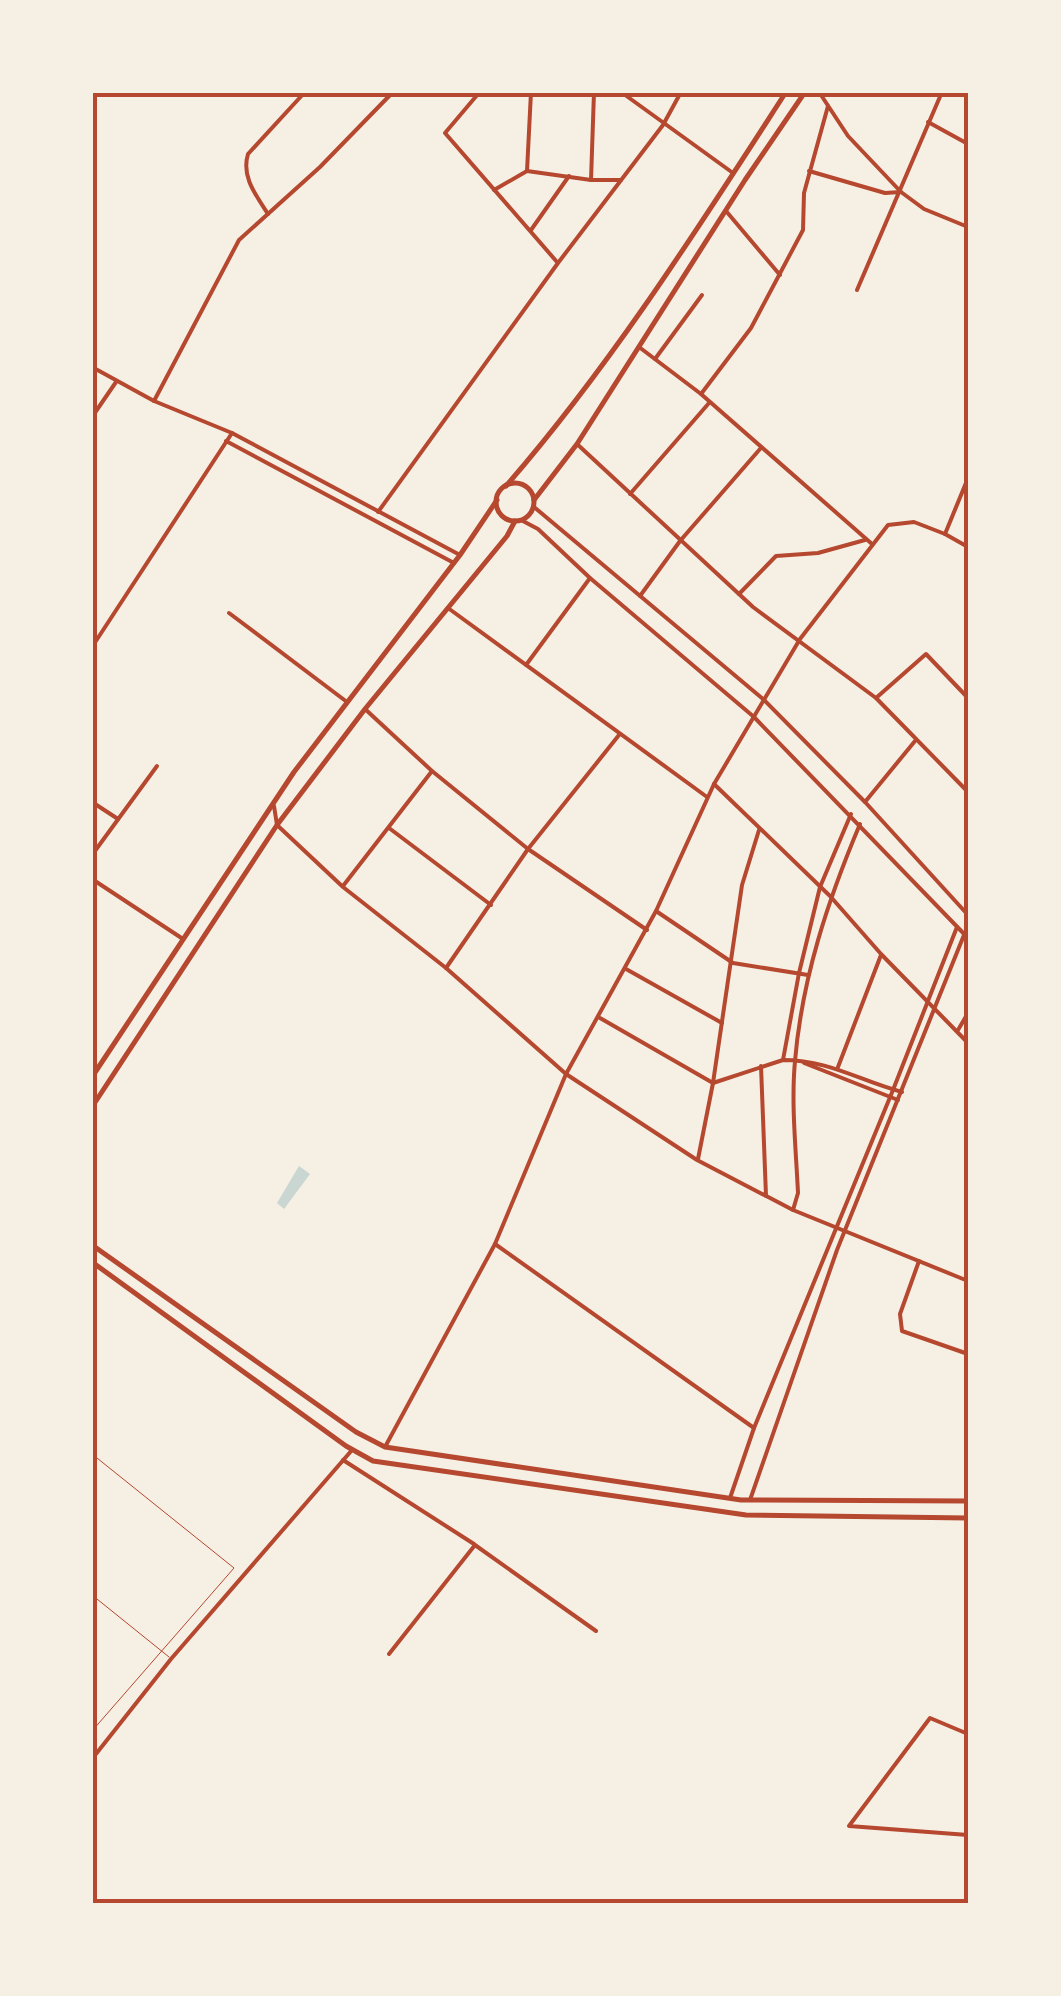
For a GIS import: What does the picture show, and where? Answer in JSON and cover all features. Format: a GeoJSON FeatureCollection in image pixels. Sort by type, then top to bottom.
{"type":"FeatureCollection","features":[{"type":"Feature","properties":{"kind":"main road"},"geometry":{"type":"LineString","coordinates":[[92,1077],[273,802],[460,555],[506,486],[564,420],[671,270],[786,92]]}},
{"type":"Feature","properties":{"kind":"main road"},"geometry":{"type":"LineString","coordinates":[[92,1107],[277,826],[365,709],[508,536],[577,444],[805,92]]}},
{"type":"Feature","properties":{"kind":"main road"},"geometry":{"type":"LineString","coordinates":[[506,486],[524,485],[534,503]]}},
{"type":"Feature","properties":{"kind":"main road"},"geometry":{"type":"LineString","coordinates":[[496,500],[503,516],[518,520]]}},
{"type":"Feature","properties":{"kind":"main road"},"geometry":{"type":"LineString","coordinates":[[92,1245],[356,1432],[384,1447],[729,1499],[968,1501]]}},
{"type":"Feature","properties":{"kind":"main road"},"geometry":{"type":"LineString","coordinates":[[92,1262],[373,1462],[746,1516],[968,1518]]}},
{"type":"Feature","properties":{"kind":"street"},"geometry":{"type":"LineString","coordinates":[[268,214],[252,189],[245,164],[248,154],[304,92]]}},
{"type":"Feature","properties":{"kind":"street"},"geometry":{"type":"LineString","coordinates":[[154,401],[239,240],[393,92]]}},
{"type":"Feature","properties":{"kind":"street"},"geometry":{"type":"LineString","coordinates":[[496,92],[478,93],[445,133],[558,263]]}},
{"type":"Feature","properties":{"kind":"street"},"geometry":{"type":"LineString","coordinates":[[527,171],[531,92]]}},
{"type":"Feature","properties":{"kind":"street"},"geometry":{"type":"LineString","coordinates":[[591,180],[594,92]]}},
{"type":"Feature","properties":{"kind":"street"},"geometry":{"type":"LineString","coordinates":[[621,92],[734,173]]}},
{"type":"Feature","properties":{"kind":"street"},"geometry":{"type":"LineString","coordinates":[[378,512],[663,125],[681,92]]}},
{"type":"Feature","properties":{"kind":"street"},"geometry":{"type":"LineString","coordinates":[[819,92],[848,136],[902,192],[924,209],[968,227]]}},
{"type":"Feature","properties":{"kind":"street"},"geometry":{"type":"LineString","coordinates":[[857,290],[942,92]]}},
{"type":"Feature","properties":{"kind":"street"},"geometry":{"type":"LineString","coordinates":[[701,394],[751,328],[804,230],[804,193],[828,106]]}},
{"type":"Feature","properties":{"kind":"street"},"geometry":{"type":"LineString","coordinates":[[928,122],[968,144]]}},
{"type":"Feature","properties":{"kind":"street"},"geometry":{"type":"LineString","coordinates":[[494,190],[527,171],[622,180]]}},
{"type":"Feature","properties":{"kind":"street"},"geometry":{"type":"LineString","coordinates":[[809,171],[885,193],[902,192]]}},
{"type":"Feature","properties":{"kind":"street"},"geometry":{"type":"LineString","coordinates":[[530,232],[569,176]]}},
{"type":"Feature","properties":{"kind":"street"},"geometry":{"type":"LineString","coordinates":[[726,211],[780,275]]}},
{"type":"Feature","properties":{"kind":"street"},"geometry":{"type":"LineString","coordinates":[[655,359],[702,295]]}},
{"type":"Feature","properties":{"kind":"street"},"geometry":{"type":"LineString","coordinates":[[638,346],[701,394],[870,542]]}},
{"type":"Feature","properties":{"kind":"street"},"geometry":{"type":"LineString","coordinates":[[92,367],[154,401],[232,433],[460,555]]}},
{"type":"Feature","properties":{"kind":"street"},"geometry":{"type":"LineString","coordinates":[[92,417],[116,382]]}},
{"type":"Feature","properties":{"kind":"street"},"geometry":{"type":"LineString","coordinates":[[630,494],[710,402]]}},
{"type":"Feature","properties":{"kind":"street"},"geometry":{"type":"LineString","coordinates":[[92,647],[232,433]]}},
{"type":"Feature","properties":{"kind":"street"},"geometry":{"type":"LineString","coordinates":[[226,442],[454,563]]}},
{"type":"Feature","properties":{"kind":"street"},"geometry":{"type":"LineString","coordinates":[[577,444],[739,594],[876,698],[968,792]]}},
{"type":"Feature","properties":{"kind":"street"},"geometry":{"type":"LineString","coordinates":[[640,596],[680,540],[762,447]]}},
{"type":"Feature","properties":{"kind":"street"},"geometry":{"type":"LineString","coordinates":[[275,468],[281,460]]}},
{"type":"Feature","properties":{"kind":"street"},"geometry":{"type":"LineString","coordinates":[[945,534],[968,478]]}},
{"type":"Feature","properties":{"kind":"street"},"geometry":{"type":"LineString","coordinates":[[534,503],[763,700],[865,802],[968,915]]}},
{"type":"Feature","properties":{"kind":"street"},"geometry":{"type":"LineString","coordinates":[[518,520],[538,529],[754,717],[966,936],[845,1231],[750,1500]]}},
{"type":"Feature","properties":{"kind":"street"},"geometry":{"type":"LineString","coordinates":[[384,1447],[494,1244],[566,1074],[647,930],[714,784],[798,642],[870,542],[888,525],[903,521],[945,534],[968,547]]}},
{"type":"Feature","properties":{"kind":"street"},"geometry":{"type":"LineString","coordinates":[[739,594],[782,553],[818,553],[870,542]]}},
{"type":"Feature","properties":{"kind":"street"},"geometry":{"type":"LineString","coordinates":[[526,664],[590,578]]}},
{"type":"Feature","properties":{"kind":"street"},"geometry":{"type":"LineString","coordinates":[[448,608],[708,797]]}},
{"type":"Feature","properties":{"kind":"street"},"geometry":{"type":"LineString","coordinates":[[230,612],[347,702]]}},
{"type":"Feature","properties":{"kind":"street"},"geometry":{"type":"LineString","coordinates":[[876,698],[926,654],[968,698]]}},
{"type":"Feature","properties":{"kind":"street"},"geometry":{"type":"LineString","coordinates":[[365,709],[432,772],[528,850],[647,930]]}},
{"type":"Feature","properties":{"kind":"street"},"geometry":{"type":"LineString","coordinates":[[446,968],[528,850],[620,733]]}},
{"type":"Feature","properties":{"kind":"street"},"geometry":{"type":"LineString","coordinates":[[865,802],[915,741]]}},
{"type":"Feature","properties":{"kind":"street"},"geometry":{"type":"LineString","coordinates":[[92,854],[157,766]]}},
{"type":"Feature","properties":{"kind":"street"},"geometry":{"type":"LineString","coordinates":[[343,887],[432,772]]}},
{"type":"Feature","properties":{"kind":"street"},"geometry":{"type":"LineString","coordinates":[[714,784],[830,896],[968,1043]]}},
{"type":"Feature","properties":{"kind":"street"},"geometry":{"type":"LineString","coordinates":[[92,802],[118,819]]}},
{"type":"Feature","properties":{"kind":"street"},"geometry":{"type":"LineString","coordinates":[[273,802],[277,826],[343,887],[446,968],[566,1074],[697,1160],[793,1210],[968,1281]]}},
{"type":"Feature","properties":{"kind":"street"},"geometry":{"type":"LineString","coordinates":[[783,1060],[798,972],[820,887],[850,814]]}},
{"type":"Feature","properties":{"kind":"street"},"geometry":{"type":"LineString","coordinates":[[793,1210],[798,1193],[795,1060],[808,975],[830,896],[860,824]]}},
{"type":"Feature","properties":{"kind":"street"},"geometry":{"type":"LineString","coordinates":[[388,828],[491,905]]}},
{"type":"Feature","properties":{"kind":"street"},"geometry":{"type":"LineString","coordinates":[[697,1160],[713,1083],[742,885],[759,830]]}},
{"type":"Feature","properties":{"kind":"street"},"geometry":{"type":"LineString","coordinates":[[92,878],[183,938]]}},
{"type":"Feature","properties":{"kind":"street"},"geometry":{"type":"LineString","coordinates":[[656,911],[732,963],[808,975]]}},
{"type":"Feature","properties":{"kind":"street"},"geometry":{"type":"LineString","coordinates":[[729,1499],[754,1428],[958,926]]}},
{"type":"Feature","properties":{"kind":"street"},"geometry":{"type":"LineString","coordinates":[[838,1067],[882,954]]}},
{"type":"Feature","properties":{"kind":"street"},"geometry":{"type":"LineString","coordinates":[[626,969],[722,1024]]}},
{"type":"Feature","properties":{"kind":"street"},"geometry":{"type":"LineString","coordinates":[[958,1031],[968,1013]]}},
{"type":"Feature","properties":{"kind":"street"},"geometry":{"type":"LineString","coordinates":[[600,1018],[713,1083],[761,1066],[795,1060],[838,1067],[902,1092]]}},
{"type":"Feature","properties":{"kind":"street"},"geometry":{"type":"LineString","coordinates":[[795,1060],[898,1100]]}},
{"type":"Feature","properties":{"kind":"street"},"geometry":{"type":"LineString","coordinates":[[761,1066],[766,1196]]}},
{"type":"Feature","properties":{"kind":"street"},"geometry":{"type":"LineString","coordinates":[[494,1244],[754,1428]]}},
{"type":"Feature","properties":{"kind":"street"},"geometry":{"type":"LineString","coordinates":[[919,1262],[900,1314],[902,1330],[968,1354]]}},
{"type":"Feature","properties":{"kind":"street"},"geometry":{"type":"LineString","coordinates":[[92,1759],[171,1659],[352,1450]]}},
{"type":"Feature","properties":{"kind":"street"},"geometry":{"type":"LineString","coordinates":[[343,1460],[475,1545],[596,1632]]}},
{"type":"Feature","properties":{"kind":"street"},"geometry":{"type":"LineString","coordinates":[[389,1654],[475,1545]]}},
{"type":"Feature","properties":{"kind":"street"},"geometry":{"type":"LineString","coordinates":[[968,1734],[930,1718],[849,1826],[968,1835]]}},
{"type":"Feature","properties":{"kind":"lane"},"geometry":{"type":"LineString","coordinates":[[92,1454],[234,1568],[92,1731]]}},
{"type":"Feature","properties":{"kind":"lane"},"geometry":{"type":"LineString","coordinates":[[92,1594],[171,1659]]}},
{"type":"Feature","properties":{"kind":"shaded area"},"geometry":{"type":"Polygon","coordinates":[[[299,1166],[310,1174],[284,1209],[277,1203],[299,1166]]]}}]}
